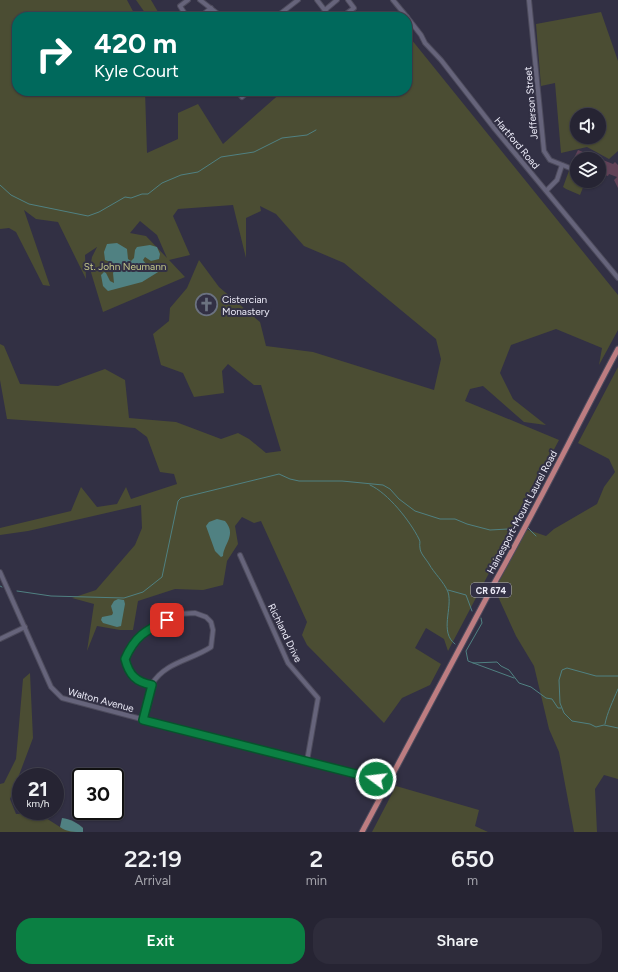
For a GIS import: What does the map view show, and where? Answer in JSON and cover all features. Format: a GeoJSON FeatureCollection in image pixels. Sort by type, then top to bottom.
{"type":"FeatureCollection","features":[{"type":"Feature","properties":{"kind":"main road","name":"Hainesport-Mount Laurel Road"},"geometry":{"type":"LineString","coordinates":[[362,832],[496,580],[507,564],[526,523],[618,349]]}},
{"type":"Feature","properties":{"kind":"street"},"geometry":{"type":"LineString","coordinates":[[184,12],[180,6],[188,0]]}},
{"type":"Feature","properties":{"kind":"street"},"geometry":{"type":"LineString","coordinates":[[200,0],[216,12]]}},
{"type":"Feature","properties":{"kind":"street"},"geometry":{"type":"LineString","coordinates":[[317,0],[324,10],[338,0]]}},
{"type":"Feature","properties":{"kind":"street"},"geometry":{"type":"LineString","coordinates":[[348,0],[354,8],[349,12]]}},
{"type":"Feature","properties":{"kind":"street","name":"Hartford Road"},"geometry":{"type":"LineString","coordinates":[[393,0],[403,12]]}},
{"type":"Feature","properties":{"kind":"street","name":"Jefferson Street"},"geometry":{"type":"LineString","coordinates":[[529,0],[543,148],[548,159],[570,168]]}},
{"type":"Feature","properties":{"kind":"street"},"geometry":{"type":"LineString","coordinates":[[283,12],[296,1]]}},
{"type":"Feature","properties":{"kind":"street"},"geometry":{"type":"LineString","coordinates":[[206,12],[211,8]]}},
{"type":"Feature","properties":{"kind":"street","name":"Hartford Road"},"geometry":{"type":"LineString","coordinates":[[412,23],[421,34],[425,43],[441,60],[494,128],[547,190],[618,278]]}},
{"type":"Feature","properties":{"kind":"street"},"geometry":{"type":"LineString","coordinates":[[547,190],[557,180],[562,165]]}},
{"type":"Feature","properties":{"kind":"street","name":"Richland Drive"},"geometry":{"type":"LineString","coordinates":[[240,555],[288,663],[318,698],[307,761]]}},
{"type":"Feature","properties":{"kind":"street","name":"Walton Avenue"},"geometry":{"type":"LineString","coordinates":[[0,572],[51,687],[58,695],[72,702],[376,779],[387,787]]}},
{"type":"Feature","properties":{"kind":"street"},"geometry":{"type":"LineString","coordinates":[[143,720],[152,685],[162,671],[179,661],[201,654],[211,647],[213,630],[206,617],[195,613],[179,614],[142,633],[130,648],[125,659],[133,678],[140,682],[152,685]]}},
{"type":"Feature","properties":{"kind":"street"},"geometry":{"type":"LineString","coordinates":[[0,639],[25,627]]}},
{"type":"Feature","properties":{"kind":"green space","name":"St. John Neumann"},"geometry":{"type":"Polygon","coordinates":[[[0,0],[127,0],[133,12],[12,12],[12,96],[145,96],[147,153],[178,139],[178,113],[198,104],[223,144],[277,96],[412,96],[412,40],[618,295],[618,330],[599,365],[602,348],[556,329],[511,345],[500,373],[513,399],[546,425],[524,422],[483,386],[470,389],[465,401],[559,440],[448,651],[444,639],[426,628],[415,648],[441,664],[430,685],[402,698],[384,723],[307,645],[302,635],[307,622],[261,521],[254,523],[242,517],[235,526],[238,544],[227,561],[223,585],[203,590],[175,589],[138,601],[133,630],[120,630],[97,626],[87,651],[94,604],[72,598],[96,590],[135,545],[142,528],[141,505],[28,531],[0,535],[0,528],[71,511],[81,487],[97,507],[117,504],[126,487],[131,499],[177,484],[174,474],[160,472],[147,437],[135,428],[7,419],[0,380],[0,344],[4,346],[20,384],[58,386],[105,369],[125,380],[129,418],[176,422],[221,439],[238,433],[249,439],[266,453],[281,451],[261,385],[254,385],[228,364],[222,371],[224,393],[194,397],[183,373],[161,365],[153,334],[169,321],[170,308],[187,288],[199,260],[219,287],[260,322],[266,346],[313,352],[434,390],[441,359],[436,339],[344,263],[304,246],[276,214],[260,206],[261,211],[246,218],[246,258],[233,205],[178,209],[173,216],[190,255],[169,260],[185,277],[103,312],[90,269],[92,257],[97,247],[85,255],[86,279],[58,222],[36,219],[24,210],[50,286],[43,285],[16,232],[9,228],[0,229],[0,0]],[[140,221],[130,233],[146,236],[167,258],[157,235],[140,221]]]}},
{"type":"Feature","properties":{"kind":"green space"},"geometry":{"type":"Polygon","coordinates":[[[136,0],[151,0],[158,12],[144,12],[136,0]]]}},
{"type":"Feature","properties":{"kind":"green space"},"geometry":{"type":"Polygon","coordinates":[[[601,12],[618,61],[618,151],[609,159],[606,157],[606,152],[596,152],[587,147],[561,153],[555,83],[541,86],[536,24],[601,12]]]}},
{"type":"Feature","properties":{"kind":"green space"},"geometry":{"type":"Polygon","coordinates":[[[570,168],[570,188],[583,188],[580,195],[563,187],[570,168]]]}},
{"type":"Feature","properties":{"kind":"green space"},"geometry":{"type":"Polygon","coordinates":[[[618,367],[618,779],[604,775],[595,789],[597,832],[574,832],[559,752],[549,729],[534,666],[516,636],[495,590],[525,529],[546,536],[554,529],[597,504],[604,487],[615,472],[609,459],[578,443],[618,367]]]}},
{"type":"Feature","properties":{"kind":"green space"},"geometry":{"type":"Polygon","coordinates":[[[30,673],[33,738],[22,768],[12,768],[12,794],[10,799],[12,804],[12,820],[49,820],[60,827],[71,820],[83,828],[82,832],[0,832],[0,784],[4,783],[16,759],[23,679],[30,673]]]}},
{"type":"Feature","properties":{"kind":"green space"},"geometry":{"type":"Polygon","coordinates":[[[396,786],[479,810],[475,826],[488,832],[372,832],[396,786]]]}},
{"type":"Feature","properties":{"kind":"shaded area"},"geometry":{"type":"Polygon","coordinates":[[[117,243],[127,249],[128,259],[131,261],[134,258],[137,247],[150,245],[157,247],[160,254],[159,259],[151,261],[145,257],[143,260],[149,268],[160,264],[163,269],[142,282],[108,291],[103,286],[101,275],[104,272],[106,273],[110,281],[114,283],[113,273],[116,267],[113,263],[105,260],[104,252],[107,244],[117,243]]]}},
{"type":"Feature","properties":{"kind":"shaded area"},"geometry":{"type":"Polygon","coordinates":[[[217,519],[225,521],[230,531],[229,539],[223,556],[221,557],[215,551],[206,526],[209,522],[217,519]]]}},
{"type":"Feature","properties":{"kind":"shaded area"},"geometry":{"type":"Polygon","coordinates":[[[118,599],[124,600],[125,604],[121,626],[117,627],[103,623],[101,620],[102,617],[112,615],[113,613],[111,606],[114,601],[118,599]]]}},
{"type":"Feature","properties":{"kind":"shaded area"},"geometry":{"type":"Polygon","coordinates":[[[64,818],[79,824],[83,828],[83,832],[68,831],[60,827],[62,820],[64,820],[64,818]]]}},
{"type":"Feature","properties":{"kind":"building"},"geometry":{"type":"Polygon","coordinates":[[[606,161],[613,164],[615,162],[618,165],[618,188],[614,180],[617,177],[609,174],[608,176],[606,175],[606,161]]]}},
{"type":"Feature","properties":{"kind":"waterway"},"geometry":{"type":"LineString","coordinates":[[0,185],[11,195],[29,204],[88,216],[99,212],[125,197],[131,198],[142,194],[148,194],[162,183],[181,175],[198,172],[221,157],[254,152],[282,138],[307,135],[316,130]]}},
{"type":"Feature","properties":{"kind":"waterway"},"geometry":{"type":"LineString","coordinates":[[17,591],[51,596],[124,598],[143,592],[162,577],[178,501],[181,498],[279,474],[299,481],[342,481],[383,485],[390,489],[399,499],[415,511],[440,519],[455,519],[490,530],[508,529],[518,525]]}},
{"type":"Feature","properties":{"kind":"waterway"},"geometry":{"type":"LineString","coordinates":[[370,485],[384,494],[404,516],[420,540],[420,550],[422,554],[446,588],[449,598],[447,620],[448,633],[450,639],[455,644]]}},
{"type":"Feature","properties":{"kind":"waterway"},"geometry":{"type":"LineString","coordinates":[[527,527],[536,536]]}},
{"type":"Feature","properties":{"kind":"waterway"},"geometry":{"type":"LineString","coordinates":[[448,590],[466,595],[472,611]]}},
{"type":"Feature","properties":{"kind":"waterway"},"geometry":{"type":"LineString","coordinates":[[481,618],[482,623],[466,651],[468,661],[514,678]]}},
{"type":"Feature","properties":{"kind":"waterway"},"geometry":{"type":"LineString","coordinates":[[473,663],[497,662],[509,670],[519,683],[531,687],[546,698],[552,699],[558,708],[561,708]]}},
{"type":"Feature","properties":{"kind":"waterway"},"geometry":{"type":"LineString","coordinates":[[618,676],[596,676],[567,668],[562,670],[559,680],[560,703],[564,713],[572,721],[590,724],[596,727],[604,725],[618,728]]}},
{"type":"Feature","properties":{"kind":"waterway"},"geometry":{"type":"LineString","coordinates":[[605,724],[618,689]]}},
{"type":"Feature","properties":{"kind":"place","name":"Cistercian Monastery"},"geometry":{"type":"Point","coordinates":[207,305]}},
{"type":"Feature","properties":{"kind":"route"},"geometry":{"type":"LineString","coordinates":[[167,620],[142,633],[130,648],[125,659],[133,678],[140,682],[152,685],[151,694],[143,720],[236,744],[259,748],[376,779]]}}]}
